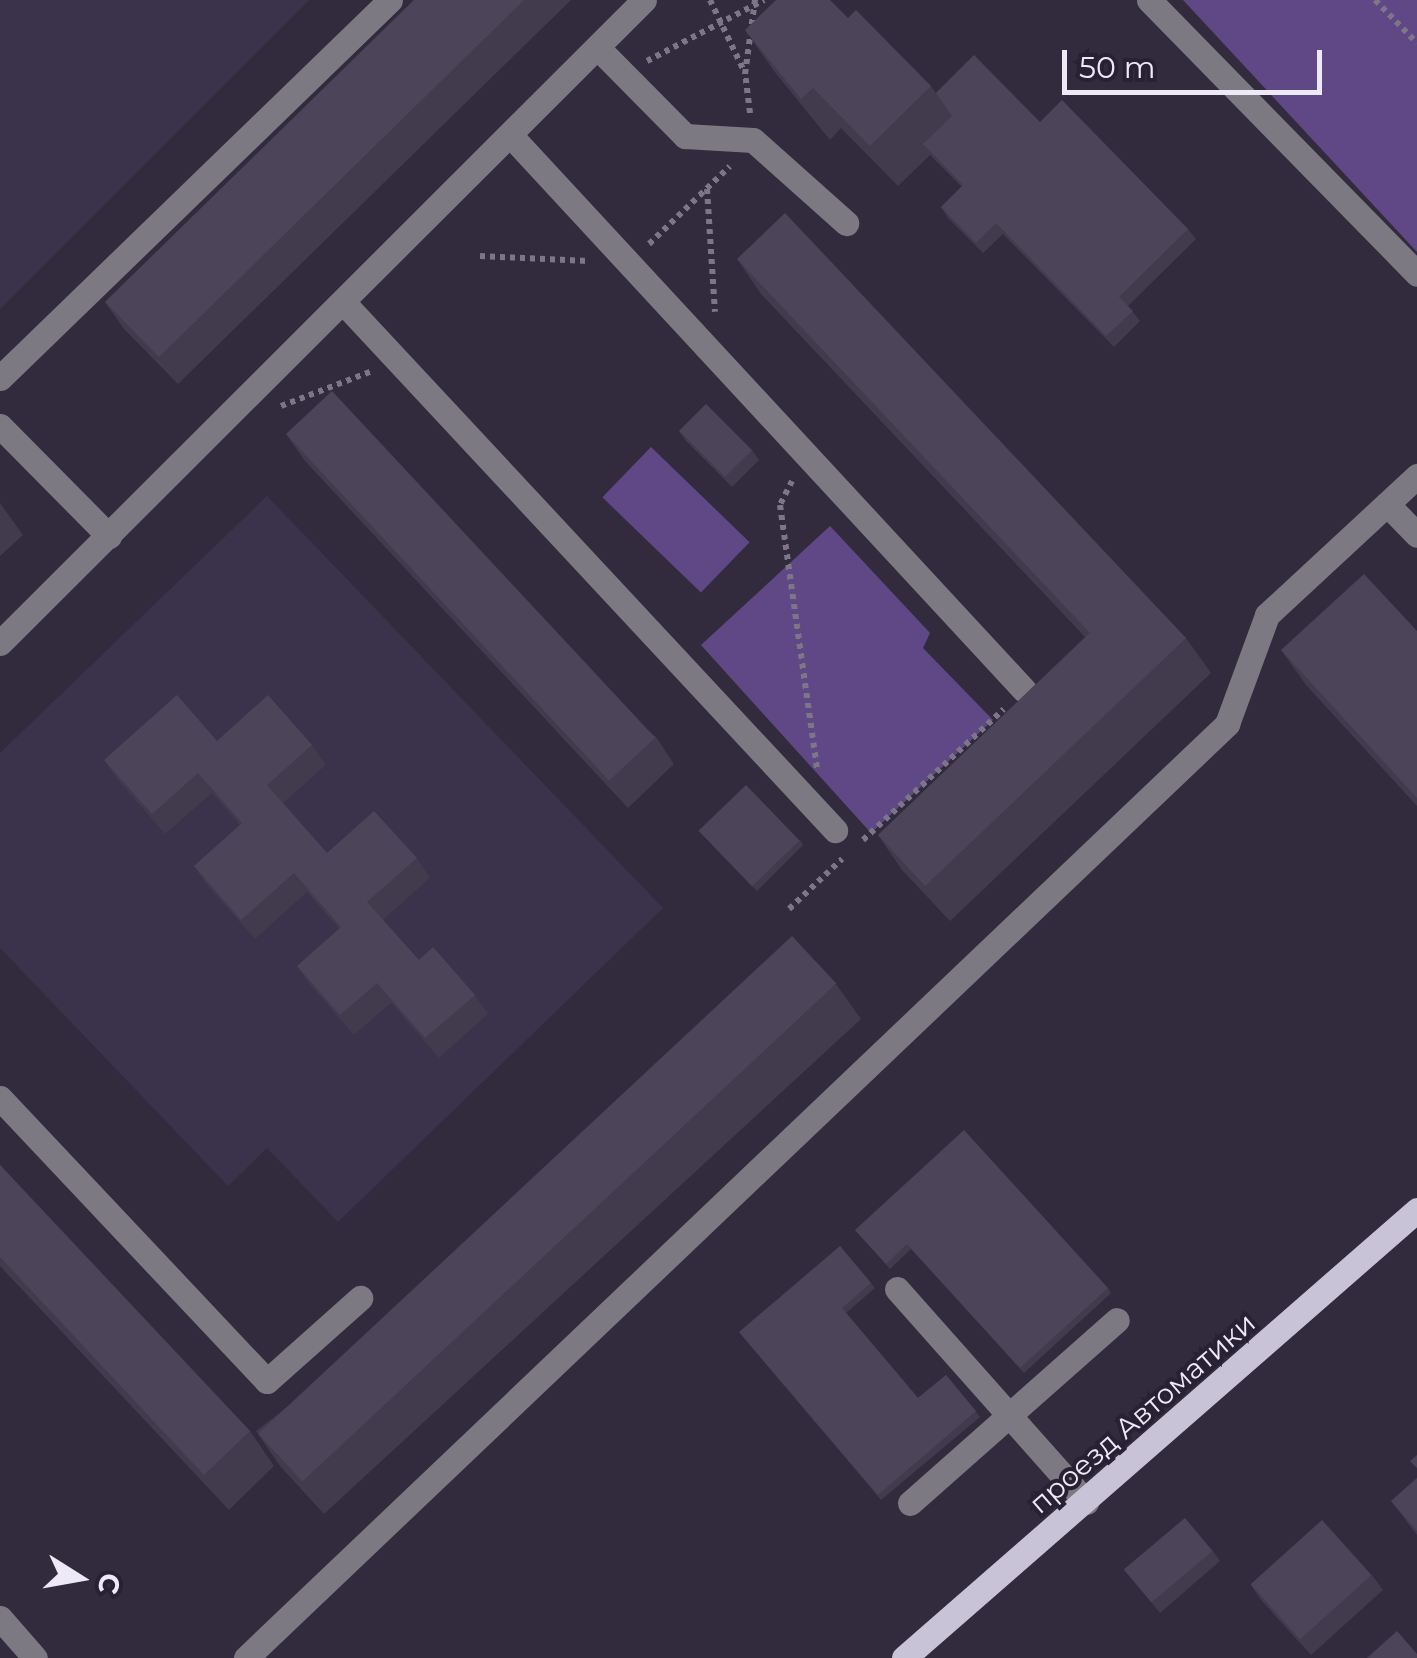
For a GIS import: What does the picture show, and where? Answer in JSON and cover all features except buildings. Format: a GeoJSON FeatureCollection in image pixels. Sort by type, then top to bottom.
{"type":"FeatureCollection","features":[{"type":"Feature","properties":{"kind":"main road","name":"проезд Автоматики"},"geometry":{"type":"LineString","coordinates":[[904,1658],[1417,1210]]}},
{"type":"Feature","properties":{"kind":"street"},"geometry":{"type":"LineString","coordinates":[[0,378],[390,0]]}},
{"type":"Feature","properties":{"kind":"street"},"geometry":{"type":"LineString","coordinates":[[0,643],[512,137],[644,0]]}},
{"type":"Feature","properties":{"kind":"street"},"geometry":{"type":"LineString","coordinates":[[1149,0],[1417,274]]}},
{"type":"Feature","properties":{"kind":"street"},"geometry":{"type":"LineString","coordinates":[[598,48],[686,136],[753,140],[846,223]]}},
{"type":"Feature","properties":{"kind":"street"},"geometry":{"type":"LineString","coordinates":[[512,137],[1024,690]]}},
{"type":"Feature","properties":{"kind":"street"},"geometry":{"type":"LineString","coordinates":[[343,302],[835,830]]}},
{"type":"Feature","properties":{"kind":"street"},"geometry":{"type":"LineString","coordinates":[[0,426],[109,536]]}},
{"type":"Feature","properties":{"kind":"street"},"geometry":{"type":"LineString","coordinates":[[246,1658],[1226,724],[1266,615],[1417,476]]}},
{"type":"Feature","properties":{"kind":"street"},"geometry":{"type":"LineString","coordinates":[[1388,504],[1417,535]]}},
{"type":"Feature","properties":{"kind":"street"},"geometry":{"type":"LineString","coordinates":[[0,1098],[267,1381],[360,1298]]}},
{"type":"Feature","properties":{"kind":"street"},"geometry":{"type":"LineString","coordinates":[[898,1289],[1086,1502]]}},
{"type":"Feature","properties":{"kind":"street"},"geometry":{"type":"LineString","coordinates":[[910,1503],[1117,1320]]}},
{"type":"Feature","properties":{"kind":"street"},"geometry":{"type":"LineString","coordinates":[[0,1618],[35,1658]]}},
{"type":"Feature","properties":{"kind":"path"},"geometry":{"type":"LineString","coordinates":[[710,0],[725,22],[745,74],[755,2]]}},
{"type":"Feature","properties":{"kind":"path"},"geometry":{"type":"LineString","coordinates":[[626,76],[764,0]]}},
{"type":"Feature","properties":{"kind":"path"},"geometry":{"type":"LineString","coordinates":[[1376,0],[1417,42]]}},
{"type":"Feature","properties":{"kind":"path"},"geometry":{"type":"LineString","coordinates":[[706,189],[715,316]]}},
{"type":"Feature","properties":{"kind":"path"},"geometry":{"type":"LineString","coordinates":[[480,256],[627,262]]}},
{"type":"Feature","properties":{"kind":"path"},"geometry":{"type":"LineString","coordinates":[[242,403],[270,411],[398,361]]}},
{"type":"Feature","properties":{"kind":"path"},"geometry":{"type":"LineString","coordinates":[[805,455],[780,505],[820,786],[835,830],[840,861]]}},
{"type":"Feature","properties":{"kind":"path"},"geometry":{"type":"LineString","coordinates":[[789,909],[1024,690]]}},
{"type":"Feature","properties":{"kind":"shaded area"},"geometry":{"type":"Polygon","coordinates":[[[0,0],[309,0],[0,309],[0,0]]]}},
{"type":"Feature","properties":{"kind":"shaded area"},"geometry":{"type":"Polygon","coordinates":[[[1183,0],[1417,0],[1417,252],[1183,0]]]}},
{"type":"Feature","properties":{"kind":"shaded area"},"geometry":{"type":"Polygon","coordinates":[[[651,447],[750,542],[701,593],[602,497],[651,447]]]}},
{"type":"Feature","properties":{"kind":"shaded area"},"geometry":{"type":"Polygon","coordinates":[[[267,496],[663,908],[338,1222],[267,1148],[228,1186],[0,948],[0,753],[267,496]]]}},
{"type":"Feature","properties":{"kind":"shaded area"},"geometry":{"type":"Polygon","coordinates":[[[830,526],[930,633],[923,648],[993,720],[871,833],[701,645],[830,526]]]}}]}
